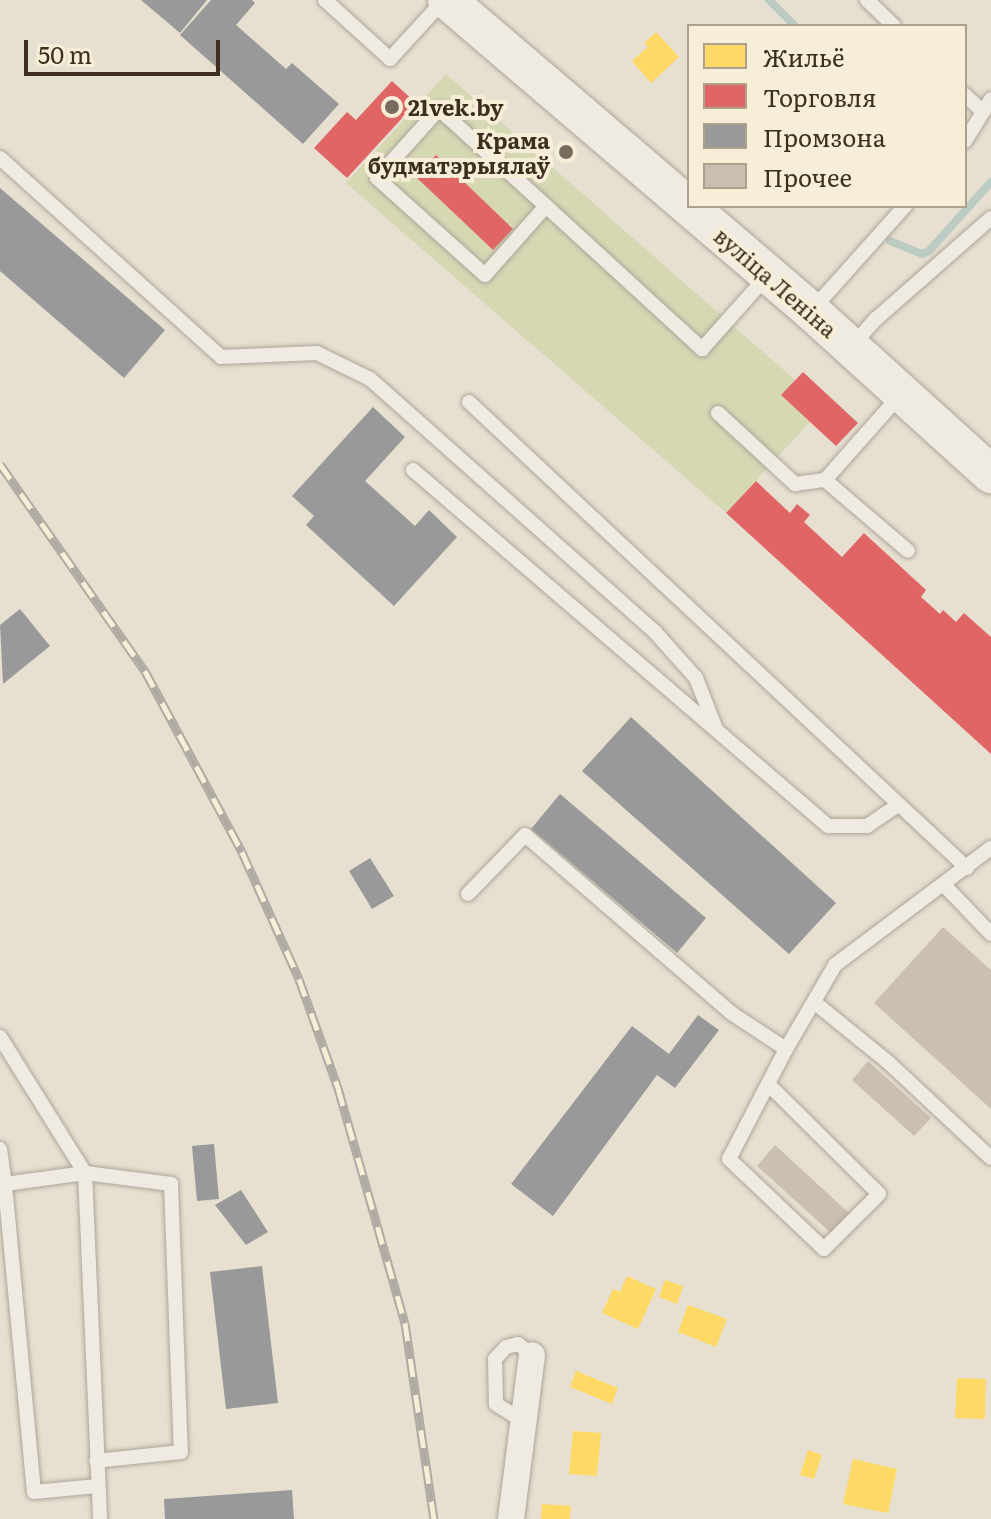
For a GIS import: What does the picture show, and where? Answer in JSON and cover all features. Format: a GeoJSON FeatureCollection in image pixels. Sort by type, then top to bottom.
{"type":"FeatureCollection","features":[{"type":"Feature","properties":{"kind":"main road","name":"вуліца Леніна"},"geometry":{"type":"LineString","coordinates":[[446,0],[687,205]]}},
{"type":"Feature","properties":{"kind":"main road","name":"вуліца Леніна"},"geometry":{"type":"LineString","coordinates":[[690,208],[852,347],[991,474]]}},
{"type":"Feature","properties":{"kind":"street"},"geometry":{"type":"LineString","coordinates":[[511,1519],[532,1355]]}},
{"type":"Feature","properties":{"kind":"lane"},"geometry":{"type":"LineString","coordinates":[[325,0],[390,59],[446,0]]}},
{"type":"Feature","properties":{"kind":"lane"},"geometry":{"type":"LineString","coordinates":[[867,0],[892,24]]}},
{"type":"Feature","properties":{"kind":"lane"},"geometry":{"type":"LineString","coordinates":[[967,96],[987,106],[967,138]]}},
{"type":"Feature","properties":{"kind":"lane"},"geometry":{"type":"LineString","coordinates":[[546,206],[485,275],[377,178],[439,109],[546,206],[702,349],[769,275]]}},
{"type":"Feature","properties":{"kind":"lane"},"geometry":{"type":"LineString","coordinates":[[0,158],[221,357],[317,353],[370,379],[655,632],[696,678],[716,729]]}},
{"type":"Feature","properties":{"kind":"lane"},"geometry":{"type":"LineString","coordinates":[[811,311],[903,208]]}},
{"type":"Feature","properties":{"kind":"lane"},"geometry":{"type":"LineString","coordinates":[[852,347],[876,319],[991,218]]}},
{"type":"Feature","properties":{"kind":"lane"},"geometry":{"type":"LineString","coordinates":[[718,413],[795,484],[825,480],[902,393]]}},
{"type":"Feature","properties":{"kind":"lane"},"geometry":{"type":"LineString","coordinates":[[469,402],[967,868]]}},
{"type":"Feature","properties":{"kind":"lane"},"geometry":{"type":"LineString","coordinates":[[413,470],[828,826],[867,826],[898,805]]}},
{"type":"Feature","properties":{"kind":"lane"},"geometry":{"type":"LineString","coordinates":[[825,480],[908,551]]}},
{"type":"Feature","properties":{"kind":"lane"},"geometry":{"type":"LineString","coordinates":[[468,894],[525,835],[731,1013],[786,1049]]}},
{"type":"Feature","properties":{"kind":"lane"},"geometry":{"type":"LineString","coordinates":[[768,1084],[879,1194],[824,1249],[729,1159],[786,1049],[835,965],[991,848]]}},
{"type":"Feature","properties":{"kind":"lane"},"geometry":{"type":"LineString","coordinates":[[944,885],[991,934]]}},
{"type":"Feature","properties":{"kind":"lane"},"geometry":{"type":"LineString","coordinates":[[814,1002],[889,1063],[991,1158]]}},
{"type":"Feature","properties":{"kind":"lane"},"geometry":{"type":"LineString","coordinates":[[0,1037],[85,1173],[100,1519]]}},
{"type":"Feature","properties":{"kind":"lane"},"geometry":{"type":"LineString","coordinates":[[0,1149],[34,1492],[97,1486]]}},
{"type":"Feature","properties":{"kind":"lane"},"geometry":{"type":"LineString","coordinates":[[5,1184],[85,1173],[171,1184],[181,1452],[96,1461]]}},
{"type":"Feature","properties":{"kind":"lane"},"geometry":{"type":"LineString","coordinates":[[523,1421],[496,1404],[495,1359],[506,1347],[518,1344],[532,1355]]}},
{"type":"Feature","properties":{"kind":"green space"},"geometry":{"type":"Polygon","coordinates":[[[446,74],[795,380],[782,396],[810,422],[726,513],[346,183],[446,74]]]}},
{"type":"Feature","properties":{"kind":"building: Жильё"},"geometry":{"type":"Polygon","coordinates":[[[656,32],[679,57],[651,83],[632,61],[648,47],[644,43],[656,32]]]}},
{"type":"Feature","properties":{"kind":"building: Жильё"},"geometry":{"type":"Polygon","coordinates":[[[627,1276],[656,1289],[638,1329],[602,1313],[613,1289],[620,1292],[627,1276]]]}},
{"type":"Feature","properties":{"kind":"building: Жильё"},"geometry":{"type":"Polygon","coordinates":[[[665,1280],[683,1286],[677,1304],[659,1297],[665,1280]]]}},
{"type":"Feature","properties":{"kind":"building: Жильё"},"geometry":{"type":"Polygon","coordinates":[[[688,1305],[727,1319],[716,1347],[678,1332],[688,1305]]]}},
{"type":"Feature","properties":{"kind":"building: Жильё"},"geometry":{"type":"Polygon","coordinates":[[[576,1371],[618,1388],[612,1404],[570,1387],[576,1371]]]}},
{"type":"Feature","properties":{"kind":"building: Жильё"},"geometry":{"type":"Polygon","coordinates":[[[957,1378],[986,1379],[985,1419],[955,1418],[957,1378]]]}},
{"type":"Feature","properties":{"kind":"building: Жильё"},"geometry":{"type":"Polygon","coordinates":[[[573,1431],[601,1433],[597,1476],[569,1474],[573,1431]]]}},
{"type":"Feature","properties":{"kind":"building: Жильё"},"geometry":{"type":"Polygon","coordinates":[[[808,1450],[822,1455],[814,1479],[800,1475],[808,1450]]]}},
{"type":"Feature","properties":{"kind":"building: Жильё"},"geometry":{"type":"Polygon","coordinates":[[[853,1459],[897,1469],[888,1513],[843,1504],[853,1459]]]}},
{"type":"Feature","properties":{"kind":"building: Жильё"},"geometry":{"type":"Polygon","coordinates":[[[542,1504],[571,1506],[570,1519],[541,1519],[542,1504]]]}},
{"type":"Feature","properties":{"kind":"building: Торговля"},"geometry":{"type":"Polygon","coordinates":[[[392,81],[416,103],[347,178],[314,148],[347,112],[356,120],[392,81]]]}},
{"type":"Feature","properties":{"kind":"building: Торговля"},"geometry":{"type":"Polygon","coordinates":[[[436,155],[513,229],[493,250],[416,177],[436,155]]]}},
{"type":"Feature","properties":{"kind":"building: Торговля"},"geometry":{"type":"Polygon","coordinates":[[[803,372],[858,423],[836,446],[781,395],[803,372]]]}},
{"type":"Feature","properties":{"kind":"building: Торговля"},"geometry":{"type":"Polygon","coordinates":[[[756,481],[790,513],[797,504],[810,515],[804,522],[842,557],[864,533],[926,590],[921,597],[940,614],[943,610],[956,622],[964,613],[991,637],[991,754],[726,513],[756,481]]]}},
{"type":"Feature","properties":{"kind":"building: Промзона"},"geometry":{"type":"Polygon","coordinates":[[[141,0],[207,0],[180,33],[141,0]]]}},
{"type":"Feature","properties":{"kind":"building: Промзона"},"geometry":{"type":"Polygon","coordinates":[[[211,0],[252,0],[255,3],[236,25],[286,69],[292,63],[339,104],[303,144],[180,35],[211,0]]]}},
{"type":"Feature","properties":{"kind":"building: Промзона"},"geometry":{"type":"Polygon","coordinates":[[[0,188],[165,330],[124,378],[0,271],[0,188]]]}},
{"type":"Feature","properties":{"kind":"building: Промзона"},"geometry":{"type":"Polygon","coordinates":[[[373,407],[405,437],[365,481],[415,526],[429,510],[457,537],[394,606],[306,525],[314,516],[292,496],[373,407]]]}},
{"type":"Feature","properties":{"kind":"building: Промзона"},"geometry":{"type":"Polygon","coordinates":[[[20,609],[50,646],[3,684],[0,625],[20,609]]]}},
{"type":"Feature","properties":{"kind":"building: Промзона"},"geometry":{"type":"Polygon","coordinates":[[[631,717],[836,903],[789,954],[582,771],[631,717]]]}},
{"type":"Feature","properties":{"kind":"building: Промзона"},"geometry":{"type":"Polygon","coordinates":[[[560,794],[706,918],[677,953],[531,829],[560,794]]]}},
{"type":"Feature","properties":{"kind":"building: Промзона"},"geometry":{"type":"Polygon","coordinates":[[[370,858],[394,896],[372,909],[349,871],[370,858]]]}},
{"type":"Feature","properties":{"kind":"building: Промзона"},"geometry":{"type":"Polygon","coordinates":[[[698,1015],[719,1030],[675,1088],[657,1075],[553,1216],[511,1184],[632,1026],[669,1054],[698,1015]]]}},
{"type":"Feature","properties":{"kind":"building: Промзона"},"geometry":{"type":"Polygon","coordinates":[[[214,1144],[219,1199],[197,1201],[192,1146],[214,1144]]]}},
{"type":"Feature","properties":{"kind":"building: Промзона"},"geometry":{"type":"Polygon","coordinates":[[[241,1190],[268,1232],[246,1245],[215,1205],[241,1190]]]}},
{"type":"Feature","properties":{"kind":"building: Промзона"},"geometry":{"type":"Polygon","coordinates":[[[262,1266],[278,1403],[226,1409],[210,1272],[262,1266]]]}},
{"type":"Feature","properties":{"kind":"building: Промзона"},"geometry":{"type":"Polygon","coordinates":[[[292,1490],[294,1519],[165,1519],[164,1499],[292,1490]]]}},
{"type":"Feature","properties":{"kind":"building: Прочее"},"geometry":{"type":"Polygon","coordinates":[[[943,927],[991,970],[991,1109],[874,1003],[943,927]]]}},
{"type":"Feature","properties":{"kind":"building: Прочее"},"geometry":{"type":"Polygon","coordinates":[[[868,1061],[931,1118],[914,1136],[852,1080],[868,1061]]]}},
{"type":"Feature","properties":{"kind":"building: Прочее"},"geometry":{"type":"Polygon","coordinates":[[[775,1145],[850,1214],[832,1234],[757,1166],[775,1145]]]}},
{"type":"Feature","properties":{"kind":"waterway"},"geometry":{"type":"LineString","coordinates":[[769,0],[793,24]]}},
{"type":"Feature","properties":{"kind":"waterway"},"geometry":{"type":"LineString","coordinates":[[890,241],[922,254],[929,251],[991,182]]}},
{"type":"Feature","properties":{"kind":"railway"},"geometry":{"type":"LineString","coordinates":[[0,464],[145,671],[242,852],[299,979],[338,1088],[405,1323],[434,1519]]}},
{"type":"Feature","properties":{"kind":"place","name":"21vek.by"},"geometry":{"type":"Point","coordinates":[392,107]}},
{"type":"Feature","properties":{"kind":"place","name":"Крама будматэрыялаў"},"geometry":{"type":"Point","coordinates":[566,152]}}]}
